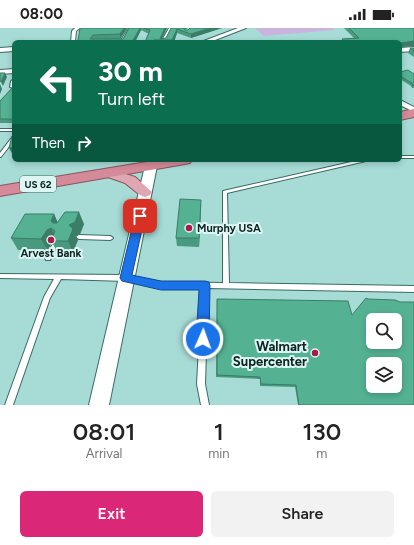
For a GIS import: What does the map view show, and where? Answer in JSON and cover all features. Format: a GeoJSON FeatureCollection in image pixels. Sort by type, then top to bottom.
{"type":"FeatureCollection","features":[{"type":"Feature","properties":{"kind":"highway"},"geometry":{"type":"LineString","coordinates":[[402,115],[414,112]]}},
{"type":"Feature","properties":{"kind":"highway","name":"US 62"},"geometry":{"type":"LineString","coordinates":[[0,190],[110,173],[151,163],[162,162]]}},
{"type":"Feature","properties":{"kind":"main road"},"geometry":{"type":"LineString","coordinates":[[110,173],[130,180],[145,192]]}},
{"type":"Feature","properties":{"kind":"street"},"geometry":{"type":"LineString","coordinates":[[73,40],[74,31],[78,28]]}},
{"type":"Feature","properties":{"kind":"street"},"geometry":{"type":"LineString","coordinates":[[164,40],[171,28]]}},
{"type":"Feature","properties":{"kind":"street"},"geometry":{"type":"LineString","coordinates":[[210,40],[243,28]]}},
{"type":"Feature","properties":{"kind":"street"},"geometry":{"type":"LineString","coordinates":[[0,50],[12,49]]}},
{"type":"Feature","properties":{"kind":"street"},"geometry":{"type":"LineString","coordinates":[[402,50],[414,49]]}},
{"type":"Feature","properties":{"kind":"street"},"geometry":{"type":"LineString","coordinates":[[0,72],[12,71]]}},
{"type":"Feature","properties":{"kind":"street"},"geometry":{"type":"LineString","coordinates":[[402,103],[414,112]]}},
{"type":"Feature","properties":{"kind":"street"},"geometry":{"type":"LineString","coordinates":[[98,405],[151,163]]}},
{"type":"Feature","properties":{"kind":"lane"},"geometry":{"type":"LineString","coordinates":[[121,40],[128,30]]}},
{"type":"Feature","properties":{"kind":"lane"},"geometry":{"type":"LineString","coordinates":[[0,130],[12,130]]}},
{"type":"Feature","properties":{"kind":"lane"},"geometry":{"type":"LineString","coordinates":[[0,156],[12,140]]}},
{"type":"Feature","properties":{"kind":"lane"},"geometry":{"type":"LineString","coordinates":[[402,157],[414,157]]}},
{"type":"Feature","properties":{"kind":"lane"},"geometry":{"type":"LineString","coordinates":[[226,286],[225,192],[357,162]]}},
{"type":"Feature","properties":{"kind":"lane"},"geometry":{"type":"LineString","coordinates":[[79,237],[110,238]]}},
{"type":"Feature","properties":{"kind":"lane"},"geometry":{"type":"LineString","coordinates":[[48,258],[56,243]]}},
{"type":"Feature","properties":{"kind":"lane"},"geometry":{"type":"LineString","coordinates":[[0,276],[126,278],[161,286],[414,289]]}},
{"type":"Feature","properties":{"kind":"lane"},"geometry":{"type":"LineString","coordinates":[[9,405],[47,297],[59,278]]}},
{"type":"Feature","properties":{"kind":"lane"},"geometry":{"type":"LineString","coordinates":[[205,286],[201,384],[205,405]]}},
{"type":"Feature","properties":{"kind":"shaded area"},"geometry":{"type":"Polygon","coordinates":[[[255,28],[332,28],[335,30],[264,36],[255,28]]]}},
{"type":"Feature","properties":{"kind":"building"},"geometry":{"type":"Polygon","coordinates":[[[80,28],[124,28],[120,34],[93,35],[90,39],[123,39],[129,28],[140,28],[133,40],[78,40],[80,28]]]}},
{"type":"Feature","properties":{"kind":"building"},"geometry":{"type":"Polygon","coordinates":[[[144,28],[165,28],[160,39],[166,38],[171,28],[185,28],[185,30],[188,30],[190,28],[210,28],[191,34],[177,29],[172,40],[146,40],[150,30],[144,28]]]}},
{"type":"Feature","properties":{"kind":"building"},"geometry":{"type":"Polygon","coordinates":[[[349,28],[414,28],[414,41],[402,43],[402,40],[342,39],[359,38],[349,28]]]}},
{"type":"Feature","properties":{"kind":"building"},"geometry":{"type":"Polygon","coordinates":[[[408,70],[414,74],[414,86],[412,83],[402,77],[402,72],[408,70]]]}},
{"type":"Feature","properties":{"kind":"building"},"geometry":{"type":"Polygon","coordinates":[[[0,73],[5,73],[1,82],[0,80],[0,73]]]}},
{"type":"Feature","properties":{"kind":"building"},"geometry":{"type":"Polygon","coordinates":[[[12,88],[12,119],[0,119],[0,101],[12,88]]]}},
{"type":"Feature","properties":{"kind":"building"},"geometry":{"type":"Polygon","coordinates":[[[12,136],[12,147],[9,148],[12,136]]]}},
{"type":"Feature","properties":{"kind":"building","name":"Murphy USA"},"geometry":{"type":"Polygon","coordinates":[[[180,199],[201,200],[199,238],[176,238],[180,199]]]}},
{"type":"Feature","properties":{"kind":"building"},"geometry":{"type":"Polygon","coordinates":[[[65,212],[79,212],[75,222],[69,225],[73,229],[68,241],[51,241],[55,231],[51,228],[47,230],[41,239],[11,238],[25,214],[54,214],[51,221],[53,223],[57,223],[65,212]]]}},
{"type":"Feature","properties":{"kind":"building","name":"Walmart Supercenter"},"geometry":{"type":"Polygon","coordinates":[[[366,298],[414,302],[414,405],[299,405],[296,385],[261,384],[260,377],[217,375],[217,299],[348,301],[352,315],[366,298]]]}},
{"type":"Feature","properties":{"kind":"place","name":"Murphy USA"},"geometry":{"type":"Point","coordinates":[189,228]}},
{"type":"Feature","properties":{"kind":"place","name":"Arvest Bank"},"geometry":{"type":"Point","coordinates":[51,240]}},
{"type":"Feature","properties":{"kind":"place","name":"Walmart Supercenter"},"geometry":{"type":"Point","coordinates":[315,353]}},
{"type":"Feature","properties":{"kind":"route"},"geometry":{"type":"LineString","coordinates":[[140,216],[126,278],[161,286],[205,286],[203,339]]}}]}
